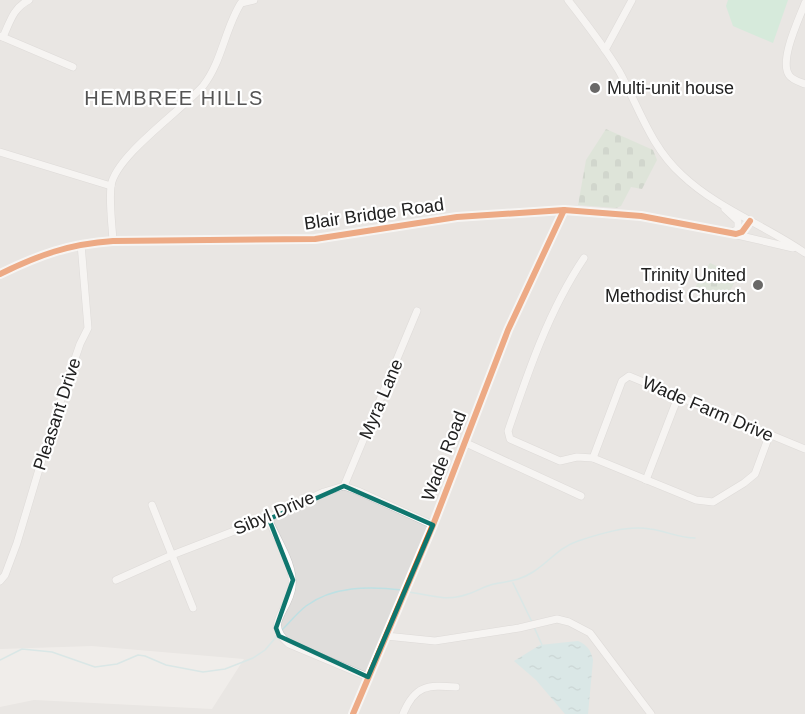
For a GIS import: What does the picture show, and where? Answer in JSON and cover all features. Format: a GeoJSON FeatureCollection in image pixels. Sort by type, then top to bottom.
{"type":"FeatureCollection","features":[{"type":"Feature","properties":{"kind":"street"},"geometry":{"type":"LineString","coordinates":[[29,0],[19,4],[2,37],[73,67]]}},
{"type":"Feature","properties":{"kind":"street"},"geometry":{"type":"LineString","coordinates":[[112,241],[111,186],[121,165],[204,84],[228,36],[234,14],[242,3],[254,0]]}},
{"type":"Feature","properties":{"kind":"street"},"geometry":{"type":"LineString","coordinates":[[568,0],[619,71],[658,149],[681,175],[724,207],[804,252]]}},
{"type":"Feature","properties":{"kind":"street"},"geometry":{"type":"LineString","coordinates":[[605,50],[632,0]]}},
{"type":"Feature","properties":{"kind":"street"},"geometry":{"type":"LineString","coordinates":[[805,3],[785,60],[788,74],[805,84]]}},
{"type":"Feature","properties":{"kind":"street"},"geometry":{"type":"LineString","coordinates":[[0,152],[111,186]]}},
{"type":"Feature","properties":{"kind":"street"},"geometry":{"type":"LineString","coordinates":[[724,207],[728,214],[738,221],[738,229],[728,233]]}},
{"type":"Feature","properties":{"kind":"street","name":"Blair Bridge Road"},"geometry":{"type":"LineString","coordinates":[[0,274],[44,253],[81,244],[112,241],[315,239],[457,217],[564,210],[641,216],[728,233],[804,252]]}},
{"type":"Feature","properties":{"kind":"street","name":"Wade Road"},"geometry":{"type":"LineString","coordinates":[[352,714],[433,525],[514,316],[564,210]]}},
{"type":"Feature","properties":{"kind":"street"},"geometry":{"type":"LineString","coordinates":[[728,233],[739,234],[750,221]]}},
{"type":"Feature","properties":{"kind":"street","name":"Pleasant Drive"},"geometry":{"type":"LineString","coordinates":[[0,581],[5,575],[17,543],[51,429],[80,344],[88,328],[81,244]]}},
{"type":"Feature","properties":{"kind":"street"},"geometry":{"type":"LineString","coordinates":[[584,258],[544,332],[508,431],[510,439],[560,461],[577,457],[592,458],[696,500],[713,502],[754,474],[769,436]]}},
{"type":"Feature","properties":{"kind":"street","name":"Myra Lane"},"geometry":{"type":"LineString","coordinates":[[344,486],[417,311]]}},
{"type":"Feature","properties":{"kind":"street","name":"Wade Farm Drive"},"geometry":{"type":"LineString","coordinates":[[592,458],[622,381],[629,376],[805,449]]}},
{"type":"Feature","properties":{"kind":"street"},"geometry":{"type":"LineString","coordinates":[[646,480],[678,397]]}},
{"type":"Feature","properties":{"kind":"street"},"geometry":{"type":"LineString","coordinates":[[466,443],[581,496]]}},
{"type":"Feature","properties":{"kind":"street"},"geometry":{"type":"LineString","coordinates":[[344,486],[433,525]]}},
{"type":"Feature","properties":{"kind":"street","name":"Sibyl Drive"},"geometry":{"type":"LineString","coordinates":[[116,580],[172,555],[268,518],[324,492],[344,486]]}},
{"type":"Feature","properties":{"kind":"street"},"geometry":{"type":"LineString","coordinates":[[152,505],[193,608]]}},
{"type":"Feature","properties":{"kind":"street"},"geometry":{"type":"LineString","coordinates":[[268,518],[293,580],[289,600],[278,619],[276,628],[279,636],[289,644],[368,677]]}},
{"type":"Feature","properties":{"kind":"street"},"geometry":{"type":"LineString","coordinates":[[386,636],[435,641],[519,628],[557,619],[568,622],[590,633],[651,714]]}},
{"type":"Feature","properties":{"kind":"street"},"geometry":{"type":"LineString","coordinates":[[403,714],[412,696],[421,689],[435,686],[456,687]]}},
{"type":"Feature","properties":{"kind":"highlighted area"},"geometry":{"type":"Polygon","coordinates":[[[344,486],[433,525],[368,677],[279,636],[276,628],[293,580],[269,519],[344,486]]]}},
{"type":"Feature","properties":{"kind":"shaded area"},"geometry":{"type":"Polygon","coordinates":[[[0,0],[805,0],[805,714],[0,714],[0,707],[34,700],[212,709],[244,659],[92,646],[0,649],[0,0]]]}},
{"type":"Feature","properties":{"kind":"green space"},"geometry":{"type":"Polygon","coordinates":[[[728,0],[788,0],[773,43],[733,26],[726,6],[728,0]]]}},
{"type":"Feature","properties":{"kind":"green space"},"geometry":{"type":"Polygon","coordinates":[[[606,129],[653,150],[657,160],[642,189],[631,187],[621,206],[616,208],[578,205],[586,160],[606,129]]]}},
{"type":"Feature","properties":{"kind":"green space"},"geometry":{"type":"Polygon","coordinates":[[[710,263],[738,276],[727,296],[719,302],[693,291],[710,263]]]}},
{"type":"Feature","properties":{"kind":"water"},"geometry":{"type":"Polygon","coordinates":[[[578,641],[588,648],[593,660],[588,714],[565,714],[536,680],[514,661],[540,645],[578,641]]]}},
{"type":"Feature","properties":{"kind":"waterway"},"geometry":{"type":"LineString","coordinates":[[409,592],[438,597],[468,594],[528,575],[571,544],[613,531],[641,528],[695,538]]}},
{"type":"Feature","properties":{"kind":"waterway"},"geometry":{"type":"LineString","coordinates":[[513,583],[532,622]]}},
{"type":"Feature","properties":{"kind":"waterway"},"geometry":{"type":"LineString","coordinates":[[282,630],[306,606],[328,594],[364,588],[402,590]]}},
{"type":"Feature","properties":{"kind":"waterway"},"geometry":{"type":"LineString","coordinates":[[534,627],[542,645]]}},
{"type":"Feature","properties":{"kind":"waterway"},"geometry":{"type":"LineString","coordinates":[[0,660],[22,649],[52,652],[95,667],[117,664],[138,655],[166,665],[203,672],[225,669],[253,658],[265,650],[277,636]]}},
{"type":"Feature","properties":{"kind":"cycle path"},"geometry":{"type":"LineString","coordinates":[[0,274],[55,252],[82,245],[113,241],[315,239],[457,217],[564,210],[641,216],[736,234],[742,232],[750,221]]}},
{"type":"Feature","properties":{"kind":"cycle path"},"geometry":{"type":"LineString","coordinates":[[353,714],[433,525],[508,330],[564,210]]}},
{"type":"Feature","properties":{"kind":"place","name":"Multi-unit house"},"geometry":{"type":"Point","coordinates":[595,88]}},
{"type":"Feature","properties":{"kind":"place","name":"Trinity United Methodist Church"},"geometry":{"type":"Point","coordinates":[758,285]}},
{"type":"Feature","properties":{"kind":"district","name":"HEMBREE HILLS"},"geometry":{"type":"Point","coordinates":[174,98]}}]}
